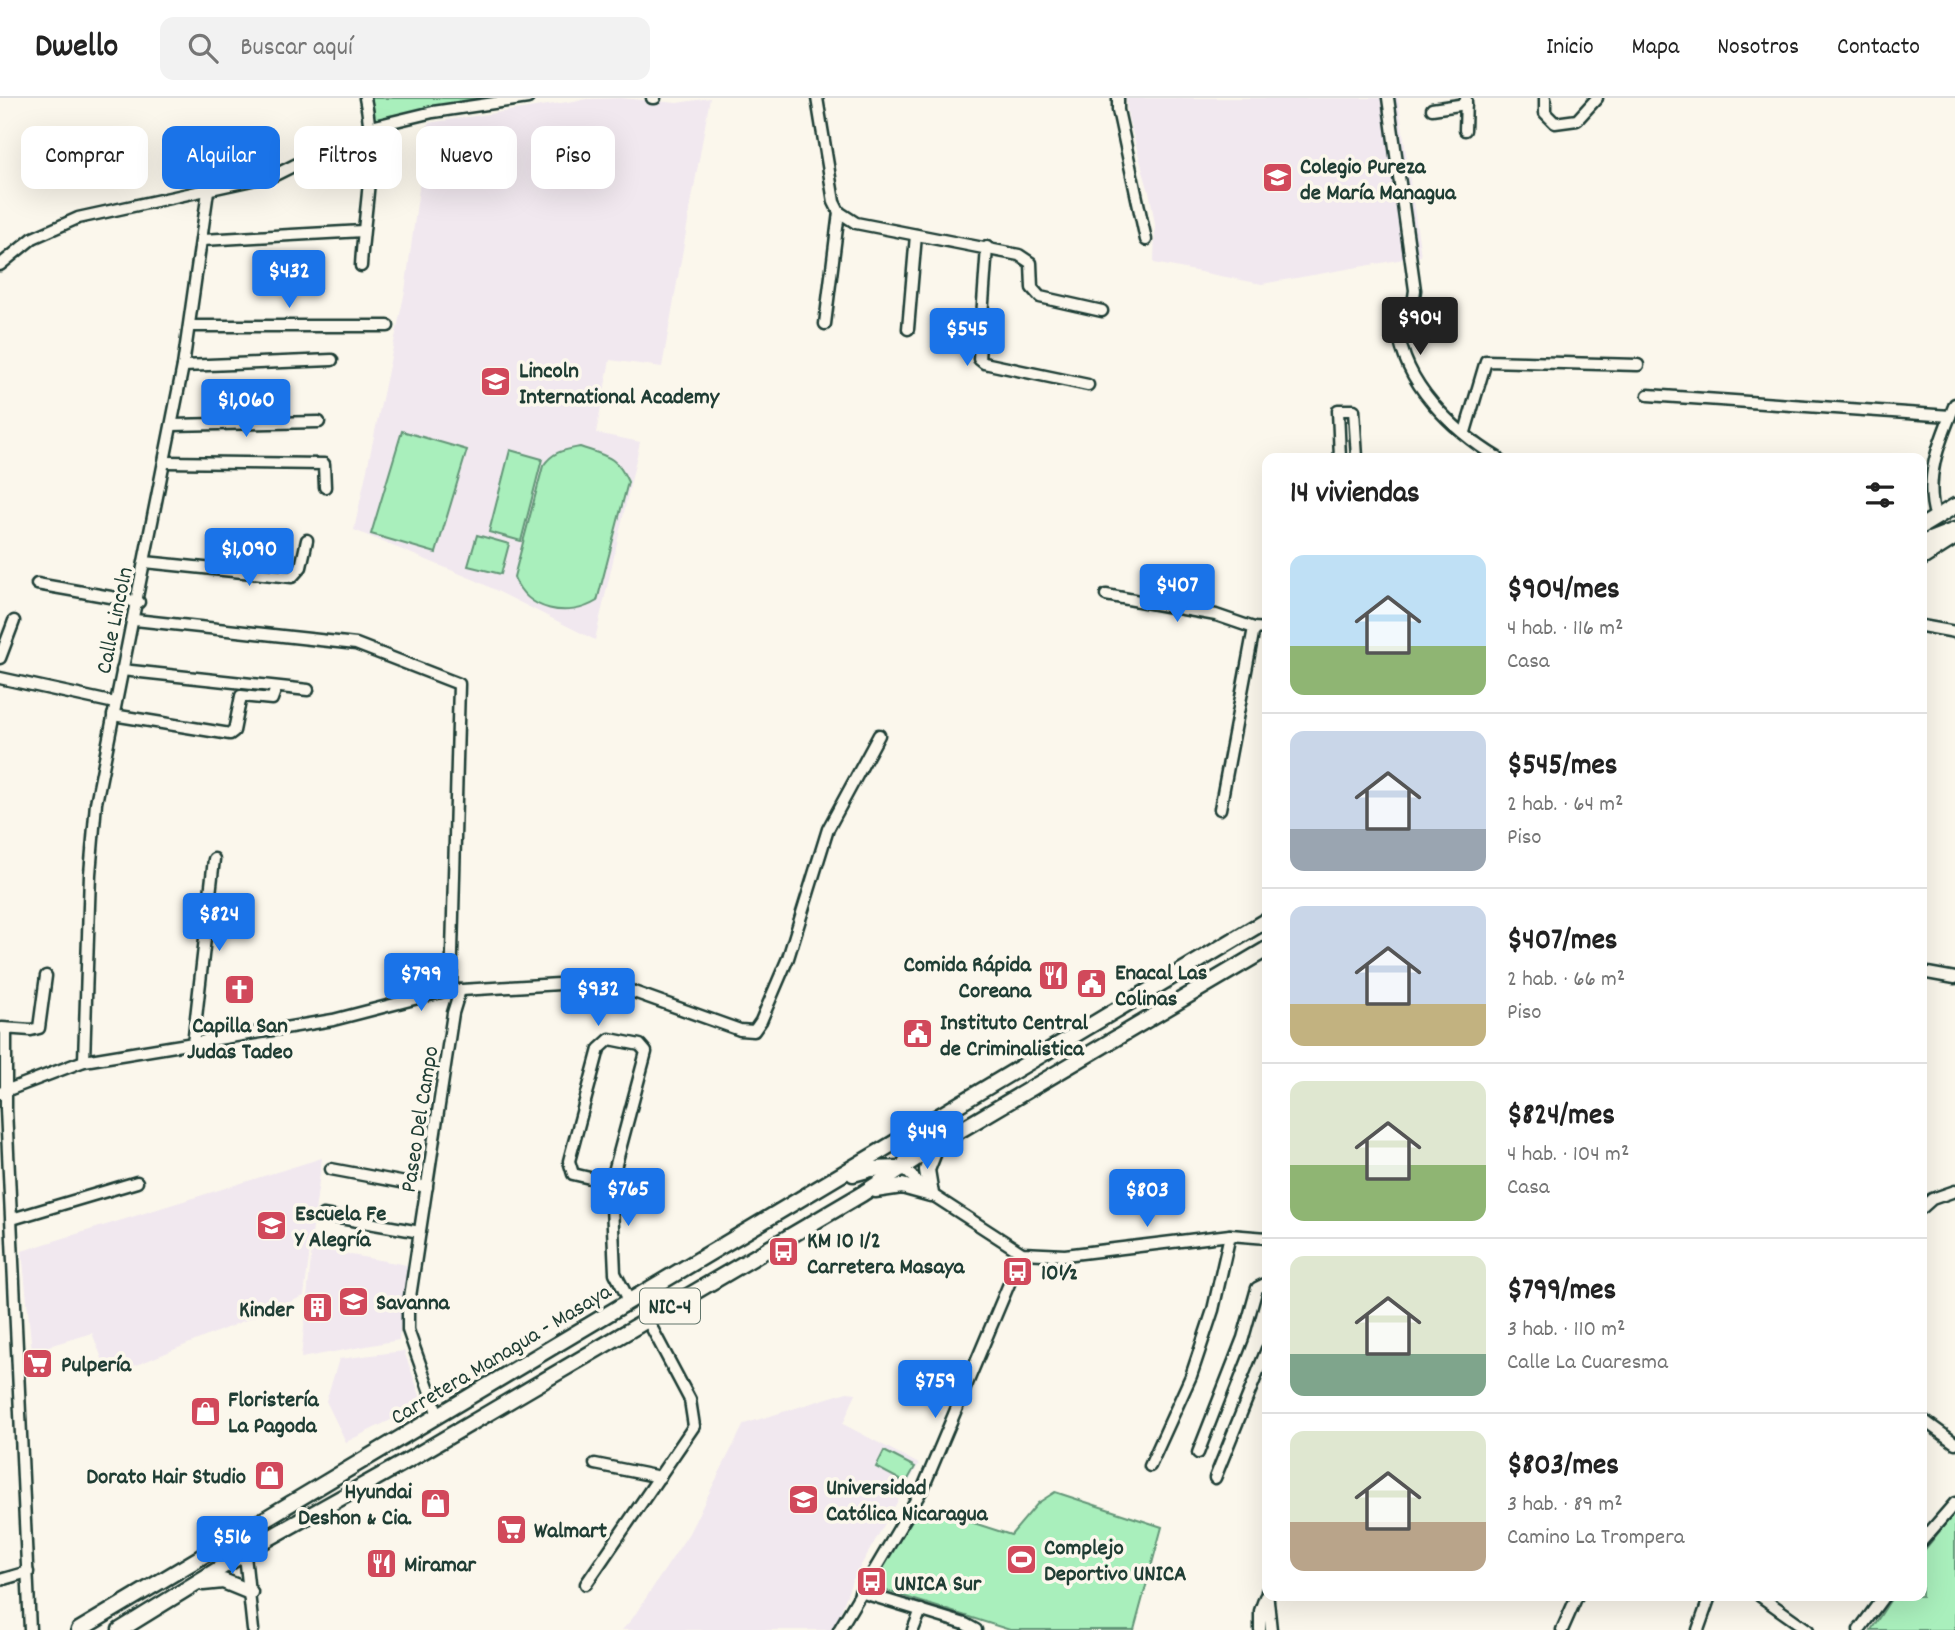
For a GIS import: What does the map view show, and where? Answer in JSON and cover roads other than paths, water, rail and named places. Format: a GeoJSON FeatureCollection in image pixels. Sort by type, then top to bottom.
{"type":"FeatureCollection","features":[{"type":"Feature","properties":{"kind":"highway"},"geometry":{"type":"LineString","coordinates":[[1927,523],[1955,506]]}},
{"type":"Feature","properties":{"kind":"highway"},"geometry":{"type":"LineString","coordinates":[[1927,541],[1955,530]]}},
{"type":"Feature","properties":{"kind":"highway"},"geometry":{"type":"LineString","coordinates":[[1927,555],[1955,537]]}},
{"type":"Feature","properties":{"kind":"highway","name":"Carretera Managua - Masaya"},"geometry":{"type":"LineString","coordinates":[[79,1630],[1262,923]]}},
{"type":"Feature","properties":{"kind":"highway","name":"Carretera Managua - Masaya"},"geometry":{"type":"LineString","coordinates":[[120,1630],[264,1541],[405,1462],[862,1194],[1262,953]]}},
{"type":"Feature","properties":{"kind":"highway"},"geometry":{"type":"LineString","coordinates":[[837,1179],[871,1169],[903,1168],[914,1144],[928,1129],[1008,1080],[1013,1070]]}},
{"type":"Feature","properties":{"kind":"highway"},"geometry":{"type":"LineString","coordinates":[[862,1194],[902,1186],[931,1194],[927,1170],[936,1147]]}},
{"type":"Feature","properties":{"kind":"highway"},"geometry":{"type":"LineString","coordinates":[[421,1426],[421,1439],[436,1442]]}},
{"type":"Feature","properties":{"kind":"highway"},"geometry":{"type":"LineString","coordinates":[[395,1441],[410,1444],[411,1452],[405,1462]]}},
{"type":"Feature","properties":{"kind":"highway"},"geometry":{"type":"LineString","coordinates":[[172,1575],[231,1552],[245,1555],[248,1541],[260,1527],[284,1512],[289,1504]]}},
{"type":"Feature","properties":{"kind":"highway"},"geometry":{"type":"LineString","coordinates":[[195,1585],[223,1581],[250,1592]]}},
{"type":"Feature","properties":{"kind":"street"},"geometry":{"type":"LineString","coordinates":[[365,98],[371,126]]}},
{"type":"Feature","properties":{"kind":"street"},"geometry":{"type":"LineString","coordinates":[[375,126],[433,112],[528,98]]}},
{"type":"Feature","properties":{"kind":"street"},"geometry":{"type":"LineString","coordinates":[[817,98],[834,202],[839,212],[856,223],[987,247],[1026,258],[1031,263],[1032,288],[1040,297],[1102,312]]}},
{"type":"Feature","properties":{"kind":"street"},"geometry":{"type":"LineString","coordinates":[[1118,98],[1118,110],[1146,240]]}},
{"type":"Feature","properties":{"kind":"street"},"geometry":{"type":"LineString","coordinates":[[1388,98],[1415,290],[1413,304],[1398,329],[1405,363],[1424,392],[1465,432],[1492,453]]}},
{"type":"Feature","properties":{"kind":"street"},"geometry":{"type":"LineString","coordinates":[[1545,98],[1545,113],[1556,122],[1577,120],[1597,98]]}},
{"type":"Feature","properties":{"kind":"street"},"geometry":{"type":"LineString","coordinates":[[1432,108],[1466,101],[1465,130]]}},
{"type":"Feature","properties":{"kind":"street"},"geometry":{"type":"LineString","coordinates":[[0,265],[33,239],[67,222],[208,191],[294,167]]}},
{"type":"Feature","properties":{"kind":"street"},"geometry":{"type":"LineString","coordinates":[[361,266],[369,189]]}},
{"type":"Feature","properties":{"kind":"street","name":"Calle Lincoln"},"geometry":{"type":"LineString","coordinates":[[84,1060],[90,874],[96,803],[122,670],[139,601],[183,366],[208,191]]}},
{"type":"Feature","properties":{"kind":"street"},"geometry":{"type":"LineString","coordinates":[[825,324],[839,212]]}},
{"type":"Feature","properties":{"kind":"street"},"geometry":{"type":"LineString","coordinates":[[203,240],[363,231]]}},
{"type":"Feature","properties":{"kind":"street"},"geometry":{"type":"LineString","coordinates":[[908,329],[916,235]]}},
{"type":"Feature","properties":{"kind":"street"},"geometry":{"type":"LineString","coordinates":[[987,247],[979,359],[984,363],[1088,385]]}},
{"type":"Feature","properties":{"kind":"street"},"geometry":{"type":"LineString","coordinates":[[190,326],[388,326]]}},
{"type":"Feature","properties":{"kind":"street"},"geometry":{"type":"LineString","coordinates":[[183,366],[332,360]]}},
{"type":"Feature","properties":{"kind":"street"},"geometry":{"type":"LineString","coordinates":[[1465,432],[1486,361],[1637,365]]}},
{"type":"Feature","properties":{"kind":"street"},"geometry":{"type":"LineString","coordinates":[[1648,395],[1950,416]]}},
{"type":"Feature","properties":{"kind":"street"},"geometry":{"type":"LineString","coordinates":[[1936,518],[1930,501],[1930,478],[1955,404]]}},
{"type":"Feature","properties":{"kind":"street"},"geometry":{"type":"LineString","coordinates":[[1340,453],[1338,410],[1354,410],[1357,453]]}},
{"type":"Feature","properties":{"kind":"street"},"geometry":{"type":"LineString","coordinates":[[172,425],[319,422]]}},
{"type":"Feature","properties":{"kind":"street"},"geometry":{"type":"LineString","coordinates":[[165,462],[324,464],[325,488]]}},
{"type":"Feature","properties":{"kind":"street"},"geometry":{"type":"LineString","coordinates":[[145,562],[292,577],[301,567],[307,540]]}},
{"type":"Feature","properties":{"kind":"street"},"geometry":{"type":"LineString","coordinates":[[37,584],[139,601]]}},
{"type":"Feature","properties":{"kind":"street"},"geometry":{"type":"LineString","coordinates":[[1105,595],[1216,615],[1262,629]]}},
{"type":"Feature","properties":{"kind":"street","name":"Paseo Del Campo"},"geometry":{"type":"LineString","coordinates":[[135,620],[356,644],[459,684],[455,991],[408,1310],[408,1331],[438,1415]]}},
{"type":"Feature","properties":{"kind":"street"},"geometry":{"type":"LineString","coordinates":[[0,658],[14,621]]}},
{"type":"Feature","properties":{"kind":"street"},"geometry":{"type":"LineString","coordinates":[[1927,627],[1955,632]]}},
{"type":"Feature","properties":{"kind":"street"},"geometry":{"type":"LineString","coordinates":[[1220,809],[1254,628]]}},
{"type":"Feature","properties":{"kind":"street"},"geometry":{"type":"LineString","coordinates":[[122,670],[308,690]]}},
{"type":"Feature","properties":{"kind":"street"},"geometry":{"type":"LineString","coordinates":[[0,678],[115,703]]}},
{"type":"Feature","properties":{"kind":"street"},"geometry":{"type":"LineString","coordinates":[[113,715],[230,734],[234,731],[241,696],[272,699],[276,688]]}},
{"type":"Feature","properties":{"kind":"street"},"geometry":{"type":"LineString","coordinates":[[4,1092],[84,1060],[333,1020],[455,991],[592,982],[617,986],[740,1030],[754,1031],[761,1021],[788,958],[828,829],[879,735]]}},
{"type":"Feature","properties":{"kind":"street"},"geometry":{"type":"LineString","coordinates":[[193,1044],[214,859]]}},
{"type":"Feature","properties":{"kind":"street"},"geometry":{"type":"LineString","coordinates":[[1927,973],[1955,978]]}},
{"type":"Feature","properties":{"kind":"street"},"geometry":{"type":"LineString","coordinates":[[30,1630],[3,1028],[39,1028],[46,976]]}},
{"type":"Feature","properties":{"kind":"street"},"geometry":{"type":"LineString","coordinates":[[611,1183],[573,1174],[569,1161],[599,1049],[610,1039],[640,1045],[646,1052],[611,1183],[615,1273],[630,1302]]}},
{"type":"Feature","properties":{"kind":"street"},"geometry":{"type":"LineString","coordinates":[[903,1168],[931,1194],[1022,1253],[1065,1255],[1230,1235],[1262,1238]]}},
{"type":"Feature","properties":{"kind":"street"},"geometry":{"type":"LineString","coordinates":[[331,1169],[427,1187]]}},
{"type":"Feature","properties":{"kind":"street"},"geometry":{"type":"LineString","coordinates":[[12,1219],[137,1182]]}},
{"type":"Feature","properties":{"kind":"street"},"geometry":{"type":"LineString","coordinates":[[1927,1204],[1939,1195],[1955,1191]]}},
{"type":"Feature","properties":{"kind":"street"},"geometry":{"type":"LineString","coordinates":[[323,1215],[420,1232]]}},
{"type":"Feature","properties":{"kind":"street"},"geometry":{"type":"LineString","coordinates":[[1150,1466],[1191,1376],[1213,1310],[1230,1235]]}},
{"type":"Feature","properties":{"kind":"street"},"geometry":{"type":"LineString","coordinates":[[839,1630],[923,1488],[1022,1253]]}},
{"type":"Feature","properties":{"kind":"street"},"geometry":{"type":"LineString","coordinates":[[1198,1454],[1243,1338],[1257,1288],[1262,1286]]}},
{"type":"Feature","properties":{"kind":"street"},"geometry":{"type":"LineString","coordinates":[[586,1584],[694,1426],[695,1414],[648,1319]]}},
{"type":"Feature","properties":{"kind":"street"},"geometry":{"type":"LineString","coordinates":[[1215,1478],[1262,1361]]}},
{"type":"Feature","properties":{"kind":"street"},"geometry":{"type":"LineString","coordinates":[[1927,1423],[1955,1443]]}},
{"type":"Feature","properties":{"kind":"street"},"geometry":{"type":"LineString","coordinates":[[595,1464],[660,1477]]}},
{"type":"Feature","properties":{"kind":"street"},"geometry":{"type":"LineString","coordinates":[[1927,1535],[1955,1503]]}},
{"type":"Feature","properties":{"kind":"street"},"geometry":{"type":"LineString","coordinates":[[245,1555],[253,1630]]}},
{"type":"Feature","properties":{"kind":"street"},"geometry":{"type":"LineString","coordinates":[[0,1580],[28,1572]]}},
{"type":"Feature","properties":{"kind":"street"},"geometry":{"type":"LineString","coordinates":[[860,1592],[976,1630]]}},
{"type":"Feature","properties":{"kind":"street"},"geometry":{"type":"LineString","coordinates":[[1260,1630],[1260,1611],[1264,1601]]}},
{"type":"Feature","properties":{"kind":"street"},"geometry":{"type":"LineString","coordinates":[[1267,1601],[1271,1630]]}},
{"type":"Feature","properties":{"kind":"street"},"geometry":{"type":"LineString","coordinates":[[1562,1630],[1575,1601]]}},
{"type":"Feature","properties":{"kind":"street"},"geometry":{"type":"LineString","coordinates":[[1698,1630],[1708,1601]]}},
{"type":"Feature","properties":{"kind":"street"},"geometry":{"type":"LineString","coordinates":[[1767,1601],[1808,1630]]}},
{"type":"Feature","properties":{"kind":"street"},"geometry":{"type":"LineString","coordinates":[[1859,1630],[1880,1601]]}},
{"type":"Feature","properties":{"kind":"street"},"geometry":{"type":"LineString","coordinates":[[914,1630],[921,1610]]}},
{"type":"Feature","properties":{"kind":"place","name":"Colegio Pureza de María Managua"},"geometry":{"type":"Point","coordinates":[1277,178]}},
{"type":"Feature","properties":{"kind":"place","name":"Lincoln International Academy"},"geometry":{"type":"Point","coordinates":[496,382]}},
{"type":"Feature","properties":{"kind":"place","name":"Comida Rápida Coreana"},"geometry":{"type":"Point","coordinates":[1054,976]}},
{"type":"Feature","properties":{"kind":"place","name":"Enacal Las Colinas"},"geometry":{"type":"Point","coordinates":[1092,984]}},
{"type":"Feature","properties":{"kind":"place","name":"Capilla San Judas Tadeo"},"geometry":{"type":"Point","coordinates":[240,990]}},
{"type":"Feature","properties":{"kind":"place","name":"Instituto Central de Criminalistica"},"geometry":{"type":"Point","coordinates":[917,1034]}},
{"type":"Feature","properties":{"kind":"place","name":"Escuela Fe Y Alegría"},"geometry":{"type":"Point","coordinates":[272,1225]}},
{"type":"Feature","properties":{"kind":"place","name":"KM 10 1/2 Carretera Masaya"},"geometry":{"type":"Point","coordinates":[784,1252]}},
{"type":"Feature","properties":{"kind":"place","name":"10½"},"geometry":{"type":"Point","coordinates":[1018,1271]}},
{"type":"Feature","properties":{"kind":"place","name":"Savanna"},"geometry":{"type":"Point","coordinates":[353,1301]}},
{"type":"Feature","properties":{"kind":"place","name":"Kinder"},"geometry":{"type":"Point","coordinates":[317,1308]}},
{"type":"Feature","properties":{"kind":"place","name":"Pulpería"},"geometry":{"type":"Point","coordinates":[38,1363]}},
{"type":"Feature","properties":{"kind":"place","name":"Floristería La Pagoda"},"geometry":{"type":"Point","coordinates":[205,1411]}},
{"type":"Feature","properties":{"kind":"place","name":"Dorato Hair Studio"},"geometry":{"type":"Point","coordinates":[269,1475]}},
{"type":"Feature","properties":{"kind":"place","name":"Universidad Católica Nicaragua"},"geometry":{"type":"Point","coordinates":[803,1499]}},
{"type":"Feature","properties":{"kind":"place","name":"Hyundai Deshon & Cia."},"geometry":{"type":"Point","coordinates":[435,1503]}},
{"type":"Feature","properties":{"kind":"place","name":"Walmart"},"geometry":{"type":"Point","coordinates":[511,1529]}},
{"type":"Feature","properties":{"kind":"place","name":"Complejo Deportivo UNICA"},"geometry":{"type":"Point","coordinates":[1021,1559]}},
{"type":"Feature","properties":{"kind":"place","name":"Miramar"},"geometry":{"type":"Point","coordinates":[381,1563]}},
{"type":"Feature","properties":{"kind":"place","name":"UNICA Sur"},"geometry":{"type":"Point","coordinates":[871,1582]}}]}
